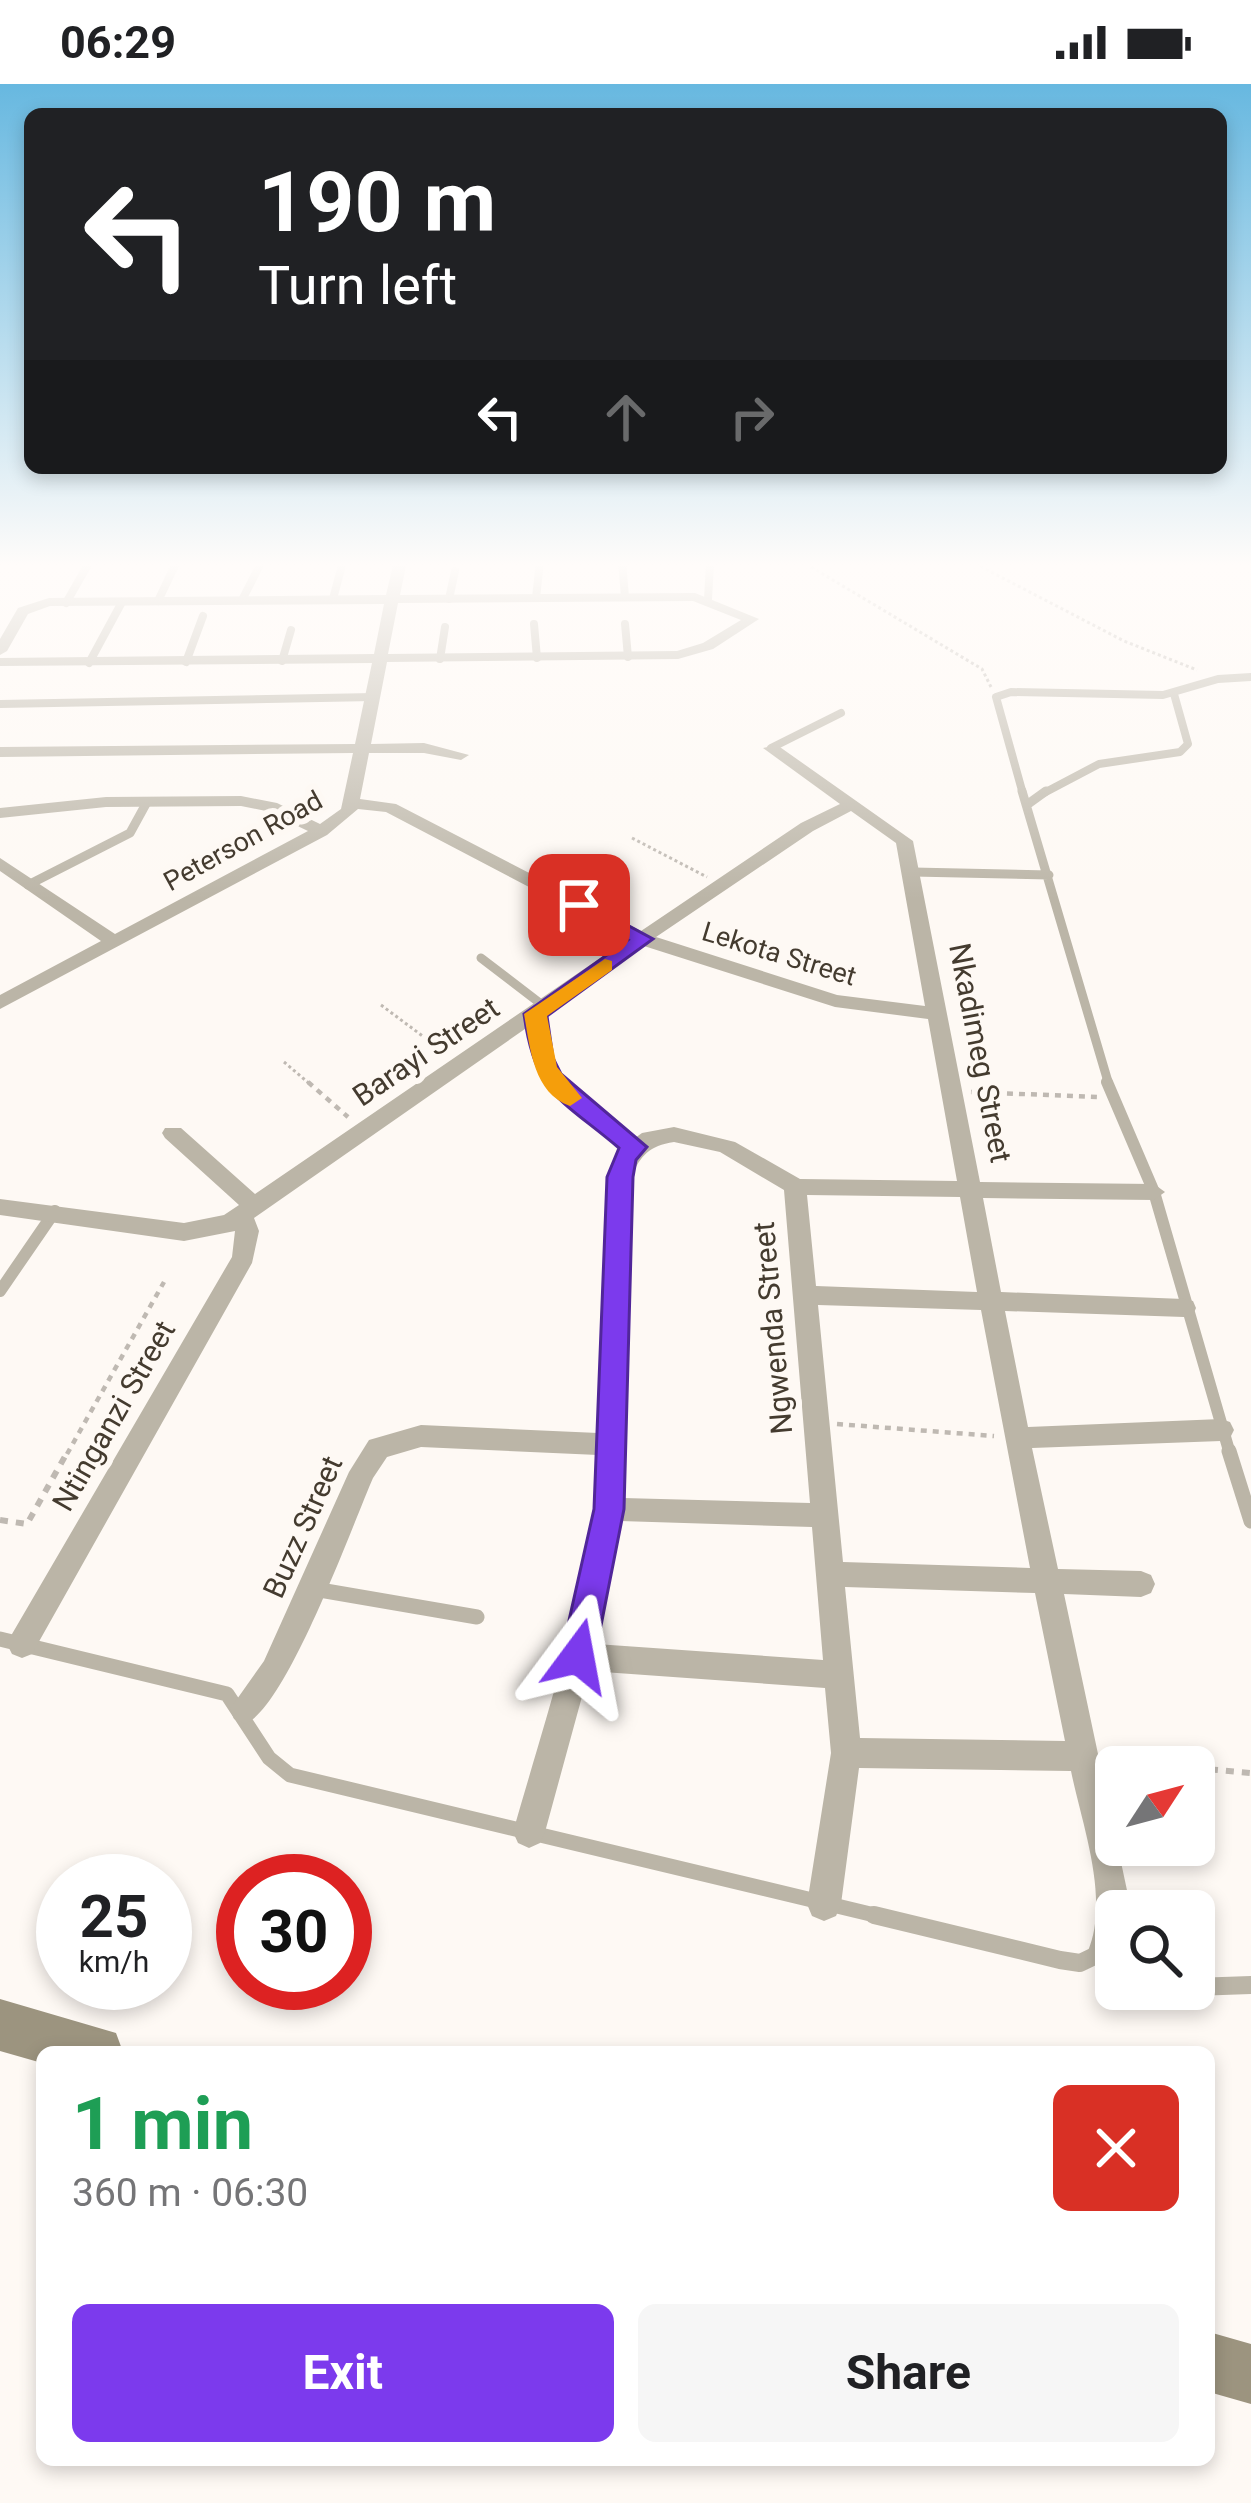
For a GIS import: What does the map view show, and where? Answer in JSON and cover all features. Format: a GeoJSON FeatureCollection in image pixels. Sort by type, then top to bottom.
{"type":"FeatureCollection","features":[{"type":"Feature","properties":{"kind":"street","name":"Peterson Road"},"geometry":{"type":"LineString","coordinates":[[0,1003],[321,832],[353,803],[378,674]]}},
{"type":"Feature","properties":{"kind":"street"},"geometry":{"type":"LineString","coordinates":[[0,752],[432,748],[461,755]]}},
{"type":"Feature","properties":{"kind":"street","name":"Nkadimeg Street"},"geometry":{"type":"LineString","coordinates":[[771,748],[901,836],[913,872],[1017,1438],[1111,1890]]}},
{"type":"Feature","properties":{"kind":"street"},"geometry":{"type":"LineString","coordinates":[[0,812],[147,802],[256,803],[321,832]]}},
{"type":"Feature","properties":{"kind":"street","name":"Lekota Street"},"geometry":{"type":"LineString","coordinates":[[353,803],[390,808],[643,939],[835,1001],[936,1014]]}},
{"type":"Feature","properties":{"kind":"street","name":"Barayi Street"},"geometry":{"type":"LineString","coordinates":[[0,1207],[184,1232],[217,1228],[806,826],[852,804]]}},
{"type":"Feature","properties":{"kind":"street"},"geometry":{"type":"LineString","coordinates":[[0,863],[114,942]]}},
{"type":"Feature","properties":{"kind":"street"},"geometry":{"type":"LineString","coordinates":[[173,1133],[248,1211]]}},
{"type":"Feature","properties":{"kind":"street","name":"Ngwenda Street"},"geometry":{"type":"LineString","coordinates":[[634,1147],[668,1137],[722,1141],[795,1187],[846,1753],[824,1904]]}},
{"type":"Feature","properties":{"kind":"street"},"geometry":{"type":"LineString","coordinates":[[529,1832],[578,1656],[609,1509],[620,1177],[625,1157],[634,1147]]}},
{"type":"Feature","properties":{"kind":"street"},"geometry":{"type":"LineString","coordinates":[[795,1187],[1154,1192]]}},
{"type":"Feature","properties":{"kind":"street","name":"Ntinganzi Street"},"geometry":{"type":"LineString","coordinates":[[11,1642],[244,1257],[248,1211]]}},
{"type":"Feature","properties":{"kind":"street"},"geometry":{"type":"LineString","coordinates":[[804,1294],[1184,1308]]}},
{"type":"Feature","properties":{"kind":"street"},"geometry":{"type":"LineString","coordinates":[[1017,1438],[1221,1430]]}},
{"type":"Feature","properties":{"kind":"street","name":"Buzz Street"},"geometry":{"type":"LineString","coordinates":[[245,1709],[274,1672],[369,1456],[388,1442],[452,1436],[608,1444]]}},
{"type":"Feature","properties":{"kind":"street"},"geometry":{"type":"LineString","coordinates":[[609,1509],[821,1515]]}},
{"type":"Feature","properties":{"kind":"street"},"geometry":{"type":"LineString","coordinates":[[827,1574],[1142,1584]]}},
{"type":"Feature","properties":{"kind":"street"},"geometry":{"type":"LineString","coordinates":[[578,1656],[838,1675]]}},
{"type":"Feature","properties":{"kind":"street"},"geometry":{"type":"LineString","coordinates":[[846,1753],[1080,1756]]}},
{"type":"Feature","properties":{"kind":"street"},"geometry":{"type":"LineString","coordinates":[[0,2025],[76,2046]]}},
{"type":"Feature","properties":{"kind":"street"},"geometry":{"type":"LineString","coordinates":[[1215,2364],[1251,2374]]}},
{"type":"Feature","properties":{"kind":"lane"},"geometry":{"type":"LineString","coordinates":[[1251,677],[1218,679],[1174,694],[1011,692],[996,697],[1094,1049],[1154,1192],[1184,1308],[1251,1520]]}},
{"type":"Feature","properties":{"kind":"lane"},"geometry":{"type":"LineString","coordinates":[[1028,804],[1064,775],[1144,753],[1180,752],[1189,744],[1174,694]]}},
{"type":"Feature","properties":{"kind":"lane"},"geometry":{"type":"LineString","coordinates":[[0,704],[374,697]]}},
{"type":"Feature","properties":{"kind":"lane"},"geometry":{"type":"LineString","coordinates":[[771,748],[841,713]]}},
{"type":"Feature","properties":{"kind":"lane"},"geometry":{"type":"LineString","coordinates":[[28,885],[122,838],[136,825],[147,802]]}},
{"type":"Feature","properties":{"kind":"lane"},"geometry":{"type":"LineString","coordinates":[[913,872],[1048,875]]}},
{"type":"Feature","properties":{"kind":"lane"},"geometry":{"type":"LineString","coordinates":[[481,958],[540,1010],[542,1058],[551,1079],[634,1147]]}},
{"type":"Feature","properties":{"kind":"lane"},"geometry":{"type":"LineString","coordinates":[[0,1291],[55,1211]]}},
{"type":"Feature","properties":{"kind":"lane"},"geometry":{"type":"LineString","coordinates":[[313,1588],[477,1617]]}},
{"type":"Feature","properties":{"kind":"lane"},"geometry":{"type":"LineString","coordinates":[[11,1642],[211,1688],[245,1709],[263,1754],[290,1775],[1080,1963],[1095,1960]]}},
{"type":"Feature","properties":{"kind":"lane"},"geometry":{"type":"LineString","coordinates":[[1215,1986],[1251,1985]]}},
{"type":"Feature","properties":{"kind":"path"},"geometry":{"type":"LineString","coordinates":[[984,674],[996,697]]}},
{"type":"Feature","properties":{"kind":"path"},"geometry":{"type":"LineString","coordinates":[[1206,674],[1218,679]]}},
{"type":"Feature","properties":{"kind":"path"},"geometry":{"type":"LineString","coordinates":[[632,838],[721,884]]}},
{"type":"Feature","properties":{"kind":"path"},"geometry":{"type":"LineString","coordinates":[[381,1005],[461,1065]]}},
{"type":"Feature","properties":{"kind":"path"},"geometry":{"type":"LineString","coordinates":[[284,1062],[364,1131]]}},
{"type":"Feature","properties":{"kind":"path"},"geometry":{"type":"LineString","coordinates":[[953,1091],[1115,1097]]}},
{"type":"Feature","properties":{"kind":"path"},"geometry":{"type":"LineString","coordinates":[[0,1520],[27,1524],[164,1282]]}},
{"type":"Feature","properties":{"kind":"path"},"geometry":{"type":"LineString","coordinates":[[814,1422],[1017,1438]]}},
{"type":"Feature","properties":{"kind":"path"},"geometry":{"type":"LineString","coordinates":[[1080,1756],[1095,1757]]}},
{"type":"Feature","properties":{"kind":"path"},"geometry":{"type":"LineString","coordinates":[[1215,1769],[1251,1773]]}},
{"type":"Feature","properties":{"kind":"slow traffic"},"geometry":{"type":"LineString","coordinates":[[570,1098],[545,1070],[535,1014],[605,965]]}},
{"type":"Feature","properties":{"kind":"route"},"geometry":{"type":"LineString","coordinates":[[578,1656],[609,1509],[620,1177],[625,1157],[634,1147],[551,1079],[542,1058],[535,1014],[643,939],[579,905]]}}]}
